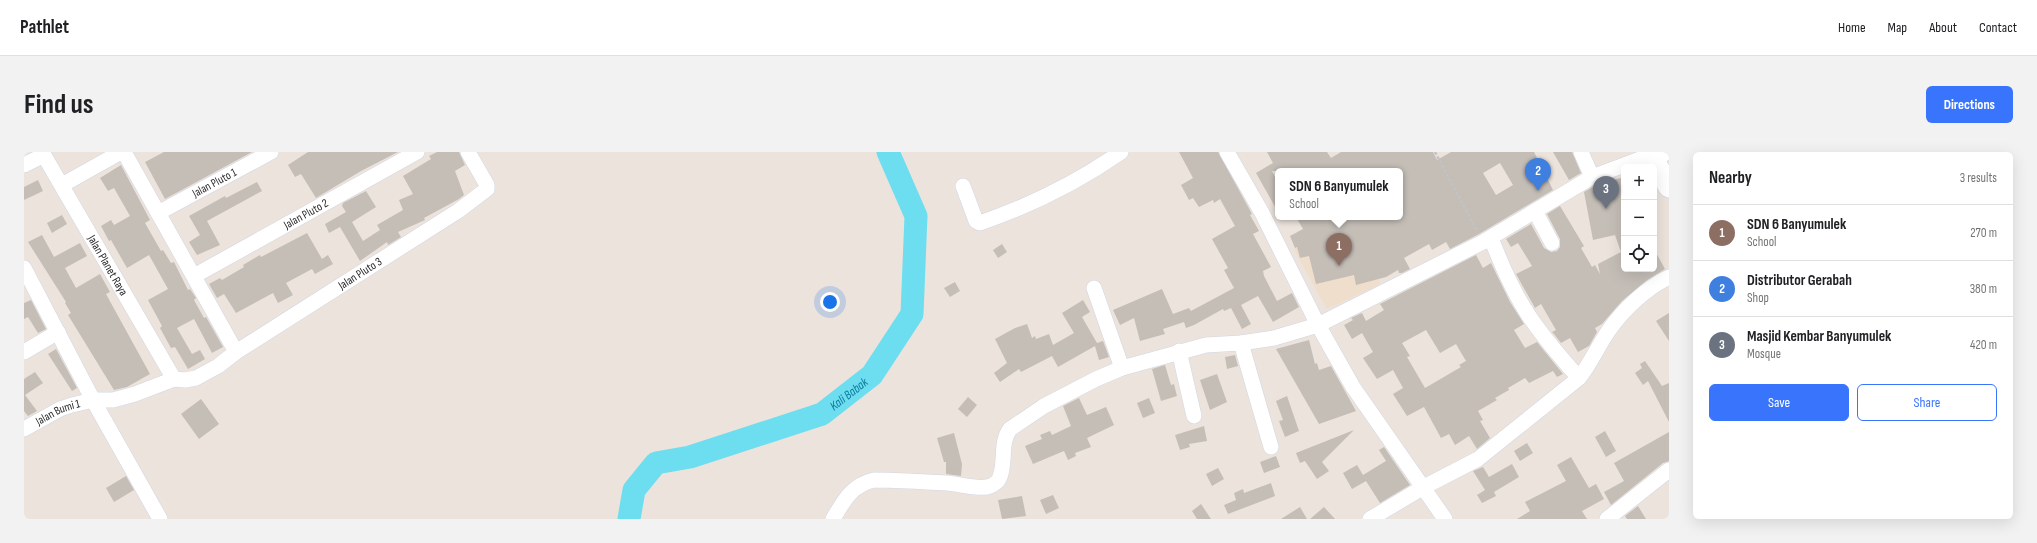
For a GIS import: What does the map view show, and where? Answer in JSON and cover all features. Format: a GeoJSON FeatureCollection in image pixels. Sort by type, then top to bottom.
{"type":"FeatureCollection","features":[{"type":"Feature","properties":{"kind":"main road"},"geometry":{"type":"LineString","coordinates":[[1654,153],[1669,187]]}},
{"type":"Feature","properties":{"kind":"street"},"geometry":{"type":"LineString","coordinates":[[62,185],[122,152],[236,352]]}},
{"type":"Feature","properties":{"kind":"street","name":"Jalan Pluto 1"},"geometry":{"type":"LineString","coordinates":[[158,213],[271,152]]}},
{"type":"Feature","properties":{"kind":"street","name":"Jalan Pluto 2"},"geometry":{"type":"LineString","coordinates":[[194,276],[417,152]]}},
{"type":"Feature","properties":{"kind":"street","name":"Jalan Pluto 3"},"geometry":{"type":"LineString","coordinates":[[174,379],[185,380],[206,374],[236,352],[458,211],[483,192],[487,185],[468,152]]}},
{"type":"Feature","properties":{"kind":"street"},"geometry":{"type":"LineString","coordinates":[[963,186],[976,222],[980,223],[1026,205],[1070,183],[1122,152]]}},
{"type":"Feature","properties":{"kind":"street"},"geometry":{"type":"LineString","coordinates":[[1228,152],[1262,213],[1318,325],[1353,387],[1424,491],[1445,519]]}},
{"type":"Feature","properties":{"kind":"street"},"geometry":{"type":"LineString","coordinates":[[1582,152],[1592,177]]}},
{"type":"Feature","properties":{"kind":"street"},"geometry":{"type":"LineString","coordinates":[[24,165],[43,153]]}},
{"type":"Feature","properties":{"kind":"street","name":"Jalan Planet Raya"},"geometry":{"type":"LineString","coordinates":[[43,153],[174,379]]}},
{"type":"Feature","properties":{"kind":"street"},"geometry":{"type":"LineString","coordinates":[[833,519],[854,489],[862,483],[874,480],[978,487],[988,487],[995,484],[999,479],[1006,434],[1010,429],[1044,406],[1096,379],[1122,368],[1179,351],[1206,345],[1241,343],[1274,338],[1318,325],[1487,240],[1592,177],[1654,153]]}},
{"type":"Feature","properties":{"kind":"street"},"geometry":{"type":"LineString","coordinates":[[1535,211],[1552,243]]}},
{"type":"Feature","properties":{"kind":"street"},"geometry":{"type":"LineString","coordinates":[[1487,240],[1528,315],[1557,354],[1579,378]]}},
{"type":"Feature","properties":{"kind":"street"},"geometry":{"type":"LineString","coordinates":[[25,274],[58,332],[93,400],[160,519]]}},
{"type":"Feature","properties":{"kind":"street"},"geometry":{"type":"LineString","coordinates":[[1370,519],[1424,491],[1478,459],[1579,378],[1590,365],[1609,330],[1625,312],[1639,298],[1669,277]]}},
{"type":"Feature","properties":{"kind":"street"},"geometry":{"type":"LineString","coordinates":[[1094,288],[1122,368]]}},
{"type":"Feature","properties":{"kind":"street"},"geometry":{"type":"LineString","coordinates":[[24,352],[58,332]]}},
{"type":"Feature","properties":{"kind":"street"},"geometry":{"type":"LineString","coordinates":[[1241,343],[1271,447]]}},
{"type":"Feature","properties":{"kind":"street"},"geometry":{"type":"LineString","coordinates":[[1179,351],[1194,416]]}},
{"type":"Feature","properties":{"kind":"street","name":"Jalan Bumi 1"},"geometry":{"type":"LineString","coordinates":[[24,429],[60,409],[93,400],[113,400],[174,379]]}},
{"type":"Feature","properties":{"kind":"street"},"geometry":{"type":"LineString","coordinates":[[1607,519],[1669,470]]}},
{"type":"Feature","properties":{"kind":"path"},"geometry":{"type":"LineString","coordinates":[[1435,152],[1487,240]]}},
{"type":"Feature","properties":{"kind":"shaded area"},"geometry":{"type":"Polygon","coordinates":[[[1359,224],[1380,284],[1327,309],[1294,249],[1359,224]]]}},
{"type":"Feature","properties":{"kind":"building"},"geometry":{"type":"Polygon","coordinates":[[[164,152],[252,152],[165,199],[145,162],[164,152]]]}},
{"type":"Feature","properties":{"kind":"building"},"geometry":{"type":"Polygon","coordinates":[[[308,152],[398,152],[361,171],[316,198],[301,174],[295,177],[288,165],[308,152]]]}},
{"type":"Feature","properties":{"kind":"building"},"geometry":{"type":"Polygon","coordinates":[[[437,152],[459,152],[465,165],[455,171],[464,195],[459,199],[424,218],[425,220],[398,232],[401,237],[388,245],[387,242],[360,261],[340,227],[329,233],[325,224],[346,212],[342,206],[343,203],[366,191],[376,207],[352,222],[363,241],[380,230],[377,225],[403,210],[399,200],[413,194],[403,176],[431,159],[429,156],[437,152]]]}},
{"type":"Feature","properties":{"kind":"building"},"geometry":{"type":"Polygon","coordinates":[[[1179,152],[1218,152],[1252,214],[1250,215],[1259,231],[1253,234],[1271,267],[1263,271],[1264,276],[1277,301],[1292,293],[1299,307],[1273,322],[1258,296],[1241,305],[1251,324],[1242,329],[1231,308],[1224,311],[1223,309],[1186,328],[1184,322],[1163,329],[1165,334],[1140,341],[1134,318],[1120,325],[1113,310],[1162,289],[1173,314],[1189,308],[1191,311],[1234,288],[1224,270],[1228,268],[1212,239],[1235,226],[1220,199],[1214,203],[1213,200],[1199,207],[1193,198],[1189,200],[1181,185],[1193,178],[1179,152]]]}},
{"type":"Feature","properties":{"kind":"building"},"geometry":{"type":"Polygon","coordinates":[[[1267,152],[1327,152],[1331,158],[1341,152],[1433,152],[1437,160],[1451,152],[1534,152],[1553,190],[1479,234],[1450,249],[1446,242],[1432,250],[1429,244],[1404,258],[1410,269],[1402,273],[1399,273],[1398,270],[1386,277],[1356,285],[1354,275],[1316,284],[1309,256],[1300,258],[1297,247],[1295,248],[1290,236],[1303,229],[1298,220],[1403,220],[1403,168],[1275,168],[1275,171],[1272,171],[1275,177],[1275,207],[1256,173],[1273,163],[1267,152]],[[1500,163],[1483,173],[1496,195],[1513,185],[1500,163]]]}},
{"type":"Feature","properties":{"kind":"building"},"geometry":{"type":"Polygon","coordinates":[[[1553,152],[1572,152],[1581,173],[1569,180],[1553,152]]]}},
{"type":"Feature","properties":{"kind":"building"},"geometry":{"type":"Polygon","coordinates":[[[121,165],[150,220],[145,223],[161,251],[163,250],[171,263],[174,262],[188,290],[190,289],[196,298],[194,300],[204,318],[206,317],[223,347],[212,353],[194,319],[177,328],[192,354],[200,350],[205,359],[188,369],[175,347],[171,348],[160,328],[162,326],[148,300],[168,289],[149,255],[127,268],[101,226],[111,220],[114,225],[130,216],[114,188],[108,191],[100,178],[121,165]]]}},
{"type":"Feature","properties":{"kind":"building"},"geometry":{"type":"Polygon","coordinates":[[[1621,178],[1621,252],[1615,235],[1593,240],[1584,192],[1596,185],[1621,178]]]}},
{"type":"Feature","properties":{"kind":"building"},"geometry":{"type":"Polygon","coordinates":[[[38,180],[43,191],[24,200],[24,187],[38,180]]]}},
{"type":"Feature","properties":{"kind":"building"},"geometry":{"type":"Polygon","coordinates":[[[257,182],[262,191],[207,221],[220,245],[197,255],[189,242],[200,235],[189,216],[225,196],[226,198],[257,182]]]}},
{"type":"Feature","properties":{"kind":"building"},"geometry":{"type":"Polygon","coordinates":[[[1560,206],[1584,246],[1581,248],[1592,267],[1595,265],[1600,274],[1598,264],[1621,252],[1621,272],[1657,272],[1657,254],[1665,269],[1647,280],[1622,301],[1602,324],[1595,328],[1597,332],[1589,346],[1578,352],[1570,338],[1561,343],[1552,332],[1556,330],[1541,304],[1535,308],[1516,274],[1532,266],[1518,243],[1511,247],[1506,239],[1531,224],[1544,248],[1551,252],[1557,251],[1560,247],[1560,239],[1547,214],[1560,206]]]}},
{"type":"Feature","properties":{"kind":"building"},"geometry":{"type":"Polygon","coordinates":[[[62,215],[67,224],[52,233],[47,223],[62,215]]]}},
{"type":"Feature","properties":{"kind":"building"},"geometry":{"type":"Polygon","coordinates":[[[307,233],[322,259],[328,255],[333,264],[315,274],[312,269],[286,283],[293,295],[278,303],[273,293],[236,313],[224,294],[217,298],[209,284],[220,278],[222,280],[244,267],[243,265],[260,255],[261,257],[307,233]]]}},
{"type":"Feature","properties":{"kind":"building"},"geometry":{"type":"Polygon","coordinates":[[[42,235],[54,257],[80,243],[87,256],[65,268],[76,288],[100,274],[110,292],[106,294],[150,374],[127,387],[114,390],[68,315],[71,313],[65,303],[66,302],[28,242],[42,235]]]}},
{"type":"Feature","properties":{"kind":"building"},"geometry":{"type":"Polygon","coordinates":[[[1002,244],[1007,252],[998,258],[993,250],[1002,244]]]}},
{"type":"Feature","properties":{"kind":"building"},"geometry":{"type":"Polygon","coordinates":[[[1476,255],[1483,268],[1491,263],[1510,302],[1524,324],[1514,330],[1525,348],[1537,342],[1563,374],[1557,377],[1553,371],[1529,383],[1525,378],[1508,388],[1509,390],[1495,398],[1497,400],[1478,411],[1483,420],[1480,421],[1490,438],[1477,449],[1469,436],[1455,445],[1449,434],[1441,438],[1424,407],[1407,416],[1393,394],[1403,388],[1393,370],[1377,379],[1363,358],[1373,352],[1362,333],[1352,339],[1344,325],[1353,320],[1351,318],[1362,313],[1366,321],[1384,310],[1380,304],[1476,255]],[[1426,330],[1402,343],[1410,356],[1407,357],[1425,388],[1461,367],[1459,365],[1466,361],[1456,344],[1440,353],[1426,330]]]}},
{"type":"Feature","properties":{"kind":"building"},"geometry":{"type":"Polygon","coordinates":[[[955,282],[960,291],[950,297],[944,288],[955,282]]]}},
{"type":"Feature","properties":{"kind":"building"},"geometry":{"type":"Polygon","coordinates":[[[31,300],[46,329],[38,333],[28,317],[24,319],[24,303],[31,300]]]}},
{"type":"Feature","properties":{"kind":"building"},"geometry":{"type":"Polygon","coordinates":[[[1083,300],[1090,312],[1082,317],[1097,343],[1103,341],[1109,357],[1099,360],[1095,346],[1058,367],[1052,356],[1021,372],[1019,369],[1000,382],[994,373],[1007,363],[995,339],[1015,328],[1027,324],[1032,338],[1035,336],[1036,339],[1049,334],[1053,345],[1074,333],[1062,313],[1083,300]]]}},
{"type":"Feature","properties":{"kind":"building"},"geometry":{"type":"Polygon","coordinates":[[[1669,313],[1669,341],[1656,321],[1669,313]]]}},
{"type":"Feature","properties":{"kind":"building"},"geometry":{"type":"Polygon","coordinates":[[[1309,340],[1315,364],[1317,363],[1319,370],[1331,366],[1356,411],[1319,424],[1276,349],[1309,340]]]}},
{"type":"Feature","properties":{"kind":"building"},"geometry":{"type":"Polygon","coordinates":[[[56,349],[77,388],[72,391],[48,354],[56,349]]]}},
{"type":"Feature","properties":{"kind":"building"},"geometry":{"type":"Polygon","coordinates":[[[1235,355],[1238,366],[1227,369],[1225,357],[1235,355]]]}},
{"type":"Feature","properties":{"kind":"building"},"geometry":{"type":"Polygon","coordinates":[[[1645,361],[1662,386],[1669,383],[1669,422],[1648,381],[1643,385],[1635,373],[1642,368],[1640,364],[1645,361]]]}},
{"type":"Feature","properties":{"kind":"building"},"geometry":{"type":"Polygon","coordinates":[[[1165,365],[1171,385],[1174,384],[1177,396],[1161,401],[1152,369],[1165,365]]]}},
{"type":"Feature","properties":{"kind":"building"},"geometry":{"type":"Polygon","coordinates":[[[35,372],[43,383],[25,395],[37,411],[28,416],[24,411],[24,379],[35,372]]]}},
{"type":"Feature","properties":{"kind":"building"},"geometry":{"type":"Polygon","coordinates":[[[1217,374],[1227,402],[1210,410],[1200,380],[1217,374]]]}},
{"type":"Feature","properties":{"kind":"building"},"geometry":{"type":"Polygon","coordinates":[[[1287,396],[1299,431],[1285,437],[1279,421],[1283,420],[1276,401],[1287,396]]]}},
{"type":"Feature","properties":{"kind":"building"},"geometry":{"type":"Polygon","coordinates":[[[968,397],[977,405],[967,417],[958,409],[968,397]]]}},
{"type":"Feature","properties":{"kind":"building"},"geometry":{"type":"Polygon","coordinates":[[[1079,398],[1087,415],[1106,407],[1114,425],[1087,438],[1091,447],[1075,453],[1076,456],[1068,460],[1064,451],[1033,464],[1025,446],[1042,439],[1040,435],[1050,431],[1052,435],[1071,426],[1063,406],[1079,398]]]}},
{"type":"Feature","properties":{"kind":"building"},"geometry":{"type":"Polygon","coordinates":[[[1149,398],[1155,413],[1143,418],[1137,403],[1149,398]]]}},
{"type":"Feature","properties":{"kind":"building"},"geometry":{"type":"Polygon","coordinates":[[[201,399],[219,424],[199,439],[181,414],[201,399]]]}},
{"type":"Feature","properties":{"kind":"building"},"geometry":{"type":"Polygon","coordinates":[[[1204,426],[1207,441],[1189,444],[1190,447],[1180,450],[1175,435],[1204,426]]]}},
{"type":"Feature","properties":{"kind":"building"},"geometry":{"type":"Polygon","coordinates":[[[1354,430],[1322,462],[1329,471],[1317,479],[1305,461],[1300,463],[1296,453],[1354,430]]]}},
{"type":"Feature","properties":{"kind":"building"},"geometry":{"type":"Polygon","coordinates":[[[1605,431],[1616,451],[1606,457],[1595,437],[1605,431]]]}},
{"type":"Feature","properties":{"kind":"building"},"geometry":{"type":"Polygon","coordinates":[[[1669,432],[1669,461],[1663,463],[1611,505],[1604,492],[1624,481],[1614,463],[1669,432]]]}},
{"type":"Feature","properties":{"kind":"building"},"geometry":{"type":"Polygon","coordinates":[[[954,433],[962,464],[961,476],[946,474],[946,462],[944,462],[937,438],[954,433]]]}},
{"type":"Feature","properties":{"kind":"building"},"geometry":{"type":"Polygon","coordinates":[[[1527,443],[1533,453],[1520,461],[1514,451],[1527,443]]]}},
{"type":"Feature","properties":{"kind":"building"},"geometry":{"type":"Polygon","coordinates":[[[1384,447],[1410,485],[1380,503],[1366,481],[1352,489],[1343,473],[1357,465],[1363,475],[1386,461],[1379,450],[1384,447]]]}},
{"type":"Feature","properties":{"kind":"building"},"geometry":{"type":"Polygon","coordinates":[[[1276,456],[1280,467],[1264,473],[1260,462],[1276,456]]]}},
{"type":"Feature","properties":{"kind":"building"},"geometry":{"type":"Polygon","coordinates":[[[1571,457],[1589,488],[1596,484],[1604,499],[1582,511],[1587,519],[1517,519],[1530,511],[1525,502],[1566,481],[1557,465],[1571,457]]]}},
{"type":"Feature","properties":{"kind":"building"},"geometry":{"type":"Polygon","coordinates":[[[1512,464],[1519,477],[1494,492],[1496,496],[1482,503],[1477,495],[1485,490],[1473,471],[1483,467],[1489,477],[1512,464]]]}},
{"type":"Feature","properties":{"kind":"building"},"geometry":{"type":"Polygon","coordinates":[[[1218,468],[1224,479],[1212,486],[1206,474],[1218,468]]]}},
{"type":"Feature","properties":{"kind":"building"},"geometry":{"type":"Polygon","coordinates":[[[126,476],[134,490],[114,502],[106,488],[126,476]]]}},
{"type":"Feature","properties":{"kind":"building"},"geometry":{"type":"Polygon","coordinates":[[[1271,483],[1275,496],[1228,514],[1224,505],[1236,500],[1234,493],[1243,489],[1244,493],[1271,483]]]}},
{"type":"Feature","properties":{"kind":"building"},"geometry":{"type":"Polygon","coordinates":[[[1053,495],[1059,508],[1046,514],[1040,500],[1053,495]]]}},
{"type":"Feature","properties":{"kind":"building"},"geometry":{"type":"Polygon","coordinates":[[[1022,496],[1026,516],[1002,519],[998,500],[1022,496]]]}},
{"type":"Feature","properties":{"kind":"building"},"geometry":{"type":"Polygon","coordinates":[[[1201,504],[1211,519],[1197,519],[1192,511],[1201,504]]]}},
{"type":"Feature","properties":{"kind":"building"},"geometry":{"type":"Polygon","coordinates":[[[1638,506],[1646,519],[1627,519],[1625,516],[1638,506]]]}},
{"type":"Feature","properties":{"kind":"building"},"geometry":{"type":"Polygon","coordinates":[[[1300,507],[1307,519],[1281,519],[1300,507]]]}},
{"type":"Feature","properties":{"kind":"building"},"geometry":{"type":"Polygon","coordinates":[[[1324,507],[1335,519],[1310,519],[1324,507]]]}},
{"type":"Feature","properties":{"kind":"waterway","name":"Kali Babak"},"geometry":{"type":"LineString","coordinates":[[629,519],[634,490],[656,463],[690,457],[822,414],[872,375],[912,314],[916,216],[888,152]]}},
{"type":"Feature","properties":{"kind":"place","name":"Distributor Gerabah"},"geometry":{"type":"Point","coordinates":[1538,191]}},
{"type":"Feature","properties":{"kind":"place","name":"Masjid Kembar Banyumulek"},"geometry":{"type":"Point","coordinates":[1606,209]}},
{"type":"Feature","properties":{"kind":"place","name":"SDN 6 Banyumulek"},"geometry":{"type":"Point","coordinates":[1339,266]}}]}
